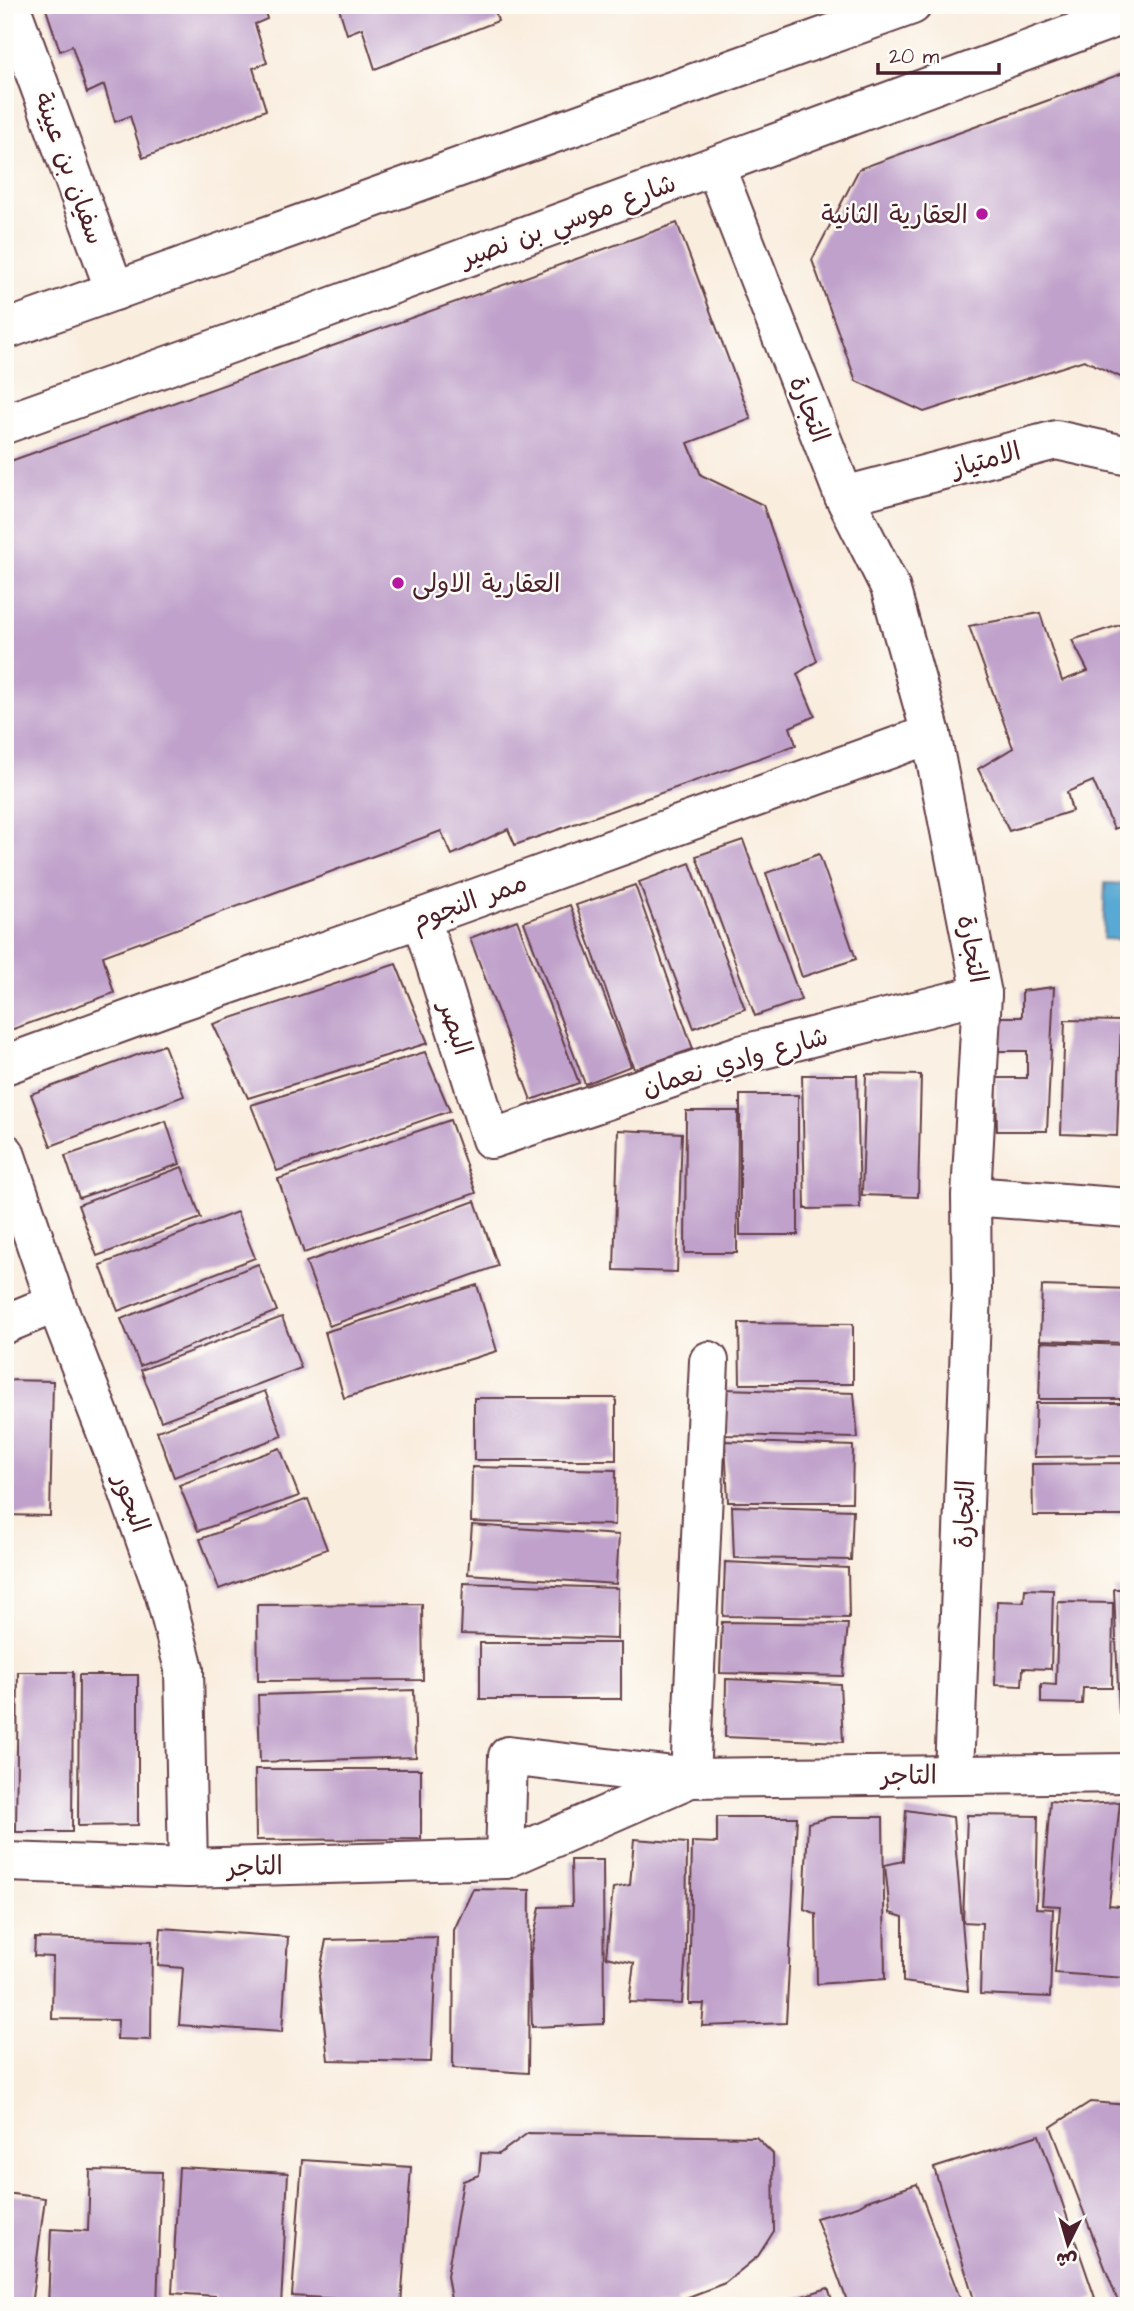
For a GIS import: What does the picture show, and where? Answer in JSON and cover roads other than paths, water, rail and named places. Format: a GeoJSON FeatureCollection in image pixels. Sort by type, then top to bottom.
{"type":"FeatureCollection","features":[{"type":"Feature","properties":{"kind":"street","name":"سفيان بن عيينة"},"geometry":{"type":"LineString","coordinates":[[10,5],[115,291]]}},
{"type":"Feature","properties":{"kind":"street"},"geometry":{"type":"LineString","coordinates":[[5,330],[912,5]]}},
{"type":"Feature","properties":{"kind":"street","name":"شارع موسي بن نصير"},"geometry":{"type":"LineString","coordinates":[[5,424],[299,319],[1129,13]]}},
{"type":"Feature","properties":{"kind":"street","name":"التجارة"},"geometry":{"type":"LineString","coordinates":[[715,166],[844,496],[890,587],[931,734],[982,994],[971,1196],[972,1289],[954,1774]]}},
{"type":"Feature","properties":{"kind":"street","name":"الامتياز"},"geometry":{"type":"LineString","coordinates":[[844,496],[1056,440],[1129,456]]}},
{"type":"Feature","properties":{"kind":"street","name":"ممر النجوم"},"geometry":{"type":"LineString","coordinates":[[5,1065],[931,734]]}},
{"type":"Feature","properties":{"kind":"street","name":"البصر"},"geometry":{"type":"LineString","coordinates":[[421,918],[491,1139]]}},
{"type":"Feature","properties":{"kind":"street","name":"شارع وادي نعمان"},"geometry":{"type":"LineString","coordinates":[[491,1139],[740,1055],[982,994]]}},
{"type":"Feature","properties":{"kind":"street","name":"البحور"},"geometry":{"type":"LineString","coordinates":[[5,1153],[56,1303],[120,1468],[165,1595],[184,1670],[188,1868]]}},
{"type":"Feature","properties":{"kind":"street"},"geometry":{"type":"LineString","coordinates":[[971,1196],[1129,1208]]}},
{"type":"Feature","properties":{"kind":"street"},"geometry":{"type":"LineString","coordinates":[[5,1324],[56,1303]]}},
{"type":"Feature","properties":{"kind":"street"},"geometry":{"type":"LineString","coordinates":[[690,1778],[709,1361]]}},
{"type":"Feature","properties":{"kind":"street","name":"التاجر"},"geometry":{"type":"LineString","coordinates":[[505,1859],[508,1756],[690,1778],[1129,1773]]}},
{"type":"Feature","properties":{"kind":"street","name":"التاجر"},"geometry":{"type":"LineString","coordinates":[[5,1862],[188,1868],[505,1859],[690,1778]]}},
{"type":"Feature","properties":{"kind":"water"},"geometry":{"type":"Polygon","coordinates":[[[1105,883],[1129,884],[1129,940],[1103,939],[1105,883]]]}},
{"type":"Feature","properties":{"kind":"place","name":"العقارية الثانية"},"geometry":{"type":"Point","coordinates":[982,214]}},
{"type":"Feature","properties":{"kind":"place","name":"العقارية الاولى"},"geometry":{"type":"Point","coordinates":[398,583]}}]}
